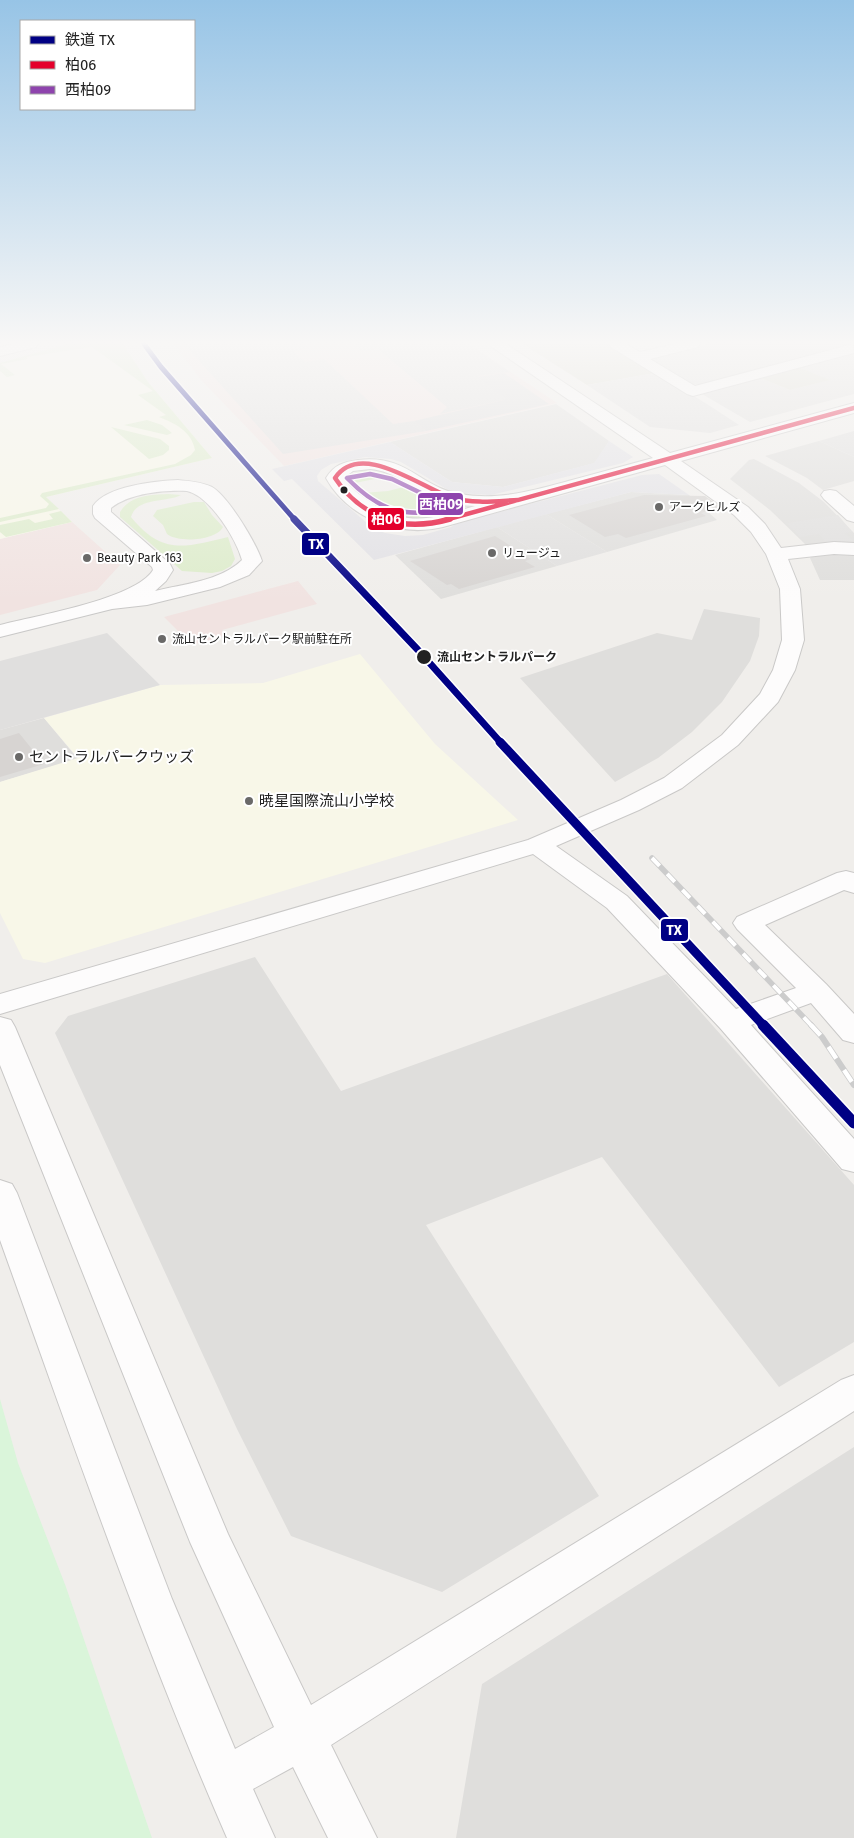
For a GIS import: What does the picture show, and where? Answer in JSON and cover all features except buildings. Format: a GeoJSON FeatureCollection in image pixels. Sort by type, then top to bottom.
{"type":"FeatureCollection","features":[{"type":"Feature","properties":{"kind":"street"},"geometry":{"type":"LineString","coordinates":[[0,1004],[537,845],[630,805],[673,783],[730,740],[770,697],[784,670],[793,640],[790,589],[776,554],[758,528],[721,496],[622,430]]}},
{"type":"Feature","properties":{"kind":"street"},"geometry":{"type":"LineString","coordinates":[[518,500],[464,500],[442,495],[402,471],[382,465],[368,464],[346,468],[338,472],[335,478],[338,484],[351,496],[374,514],[390,522],[416,524],[449,519],[776,430]]}},
{"type":"Feature","properties":{"kind":"street"},"geometry":{"type":"LineString","coordinates":[[0,632],[112,602],[153,584],[161,575],[163,570],[160,564],[102,514],[102,506],[108,500],[118,496],[165,486],[196,488],[212,496],[237,531],[250,555],[252,562],[242,571],[229,578],[147,599],[112,602]]}},
{"type":"Feature","properties":{"kind":"street"},"geometry":{"type":"LineString","coordinates":[[846,490],[830,495],[854,516]]}},
{"type":"Feature","properties":{"kind":"street"},"geometry":{"type":"LineString","coordinates":[[442,495],[449,519]]}},
{"type":"Feature","properties":{"kind":"street"},"geometry":{"type":"LineString","coordinates":[[776,554],[834,548],[854,549]]}},
{"type":"Feature","properties":{"kind":"street"},"geometry":{"type":"LineString","coordinates":[[161,575],[229,578]]}},
{"type":"Feature","properties":{"kind":"street"},"geometry":{"type":"LineString","coordinates":[[537,845],[617,902],[731,1021],[854,1160]]}},
{"type":"Feature","properties":{"kind":"street"},"geometry":{"type":"LineString","coordinates":[[854,885],[846,879],[747,923],[816,991],[854,1033]]}},
{"type":"Feature","properties":{"kind":"street"},"geometry":{"type":"LineString","coordinates":[[731,1021],[816,991]]}},
{"type":"Feature","properties":{"kind":"street"},"geometry":{"type":"LineString","coordinates":[[0,1027],[210,1542],[302,1737],[353,1838]]}},
{"type":"Feature","properties":{"kind":"street"},"geometry":{"type":"LineString","coordinates":[[0,1193],[152,1603],[224,1780],[251,1838]]}},
{"type":"Feature","properties":{"kind":"street"},"geometry":{"type":"LineString","coordinates":[[224,1780],[302,1737],[854,1391]]}},
{"type":"Feature","properties":{"kind":"shaded area"},"geometry":{"type":"Polygon","coordinates":[[[0,430],[188,430],[212,458],[46,497],[72,522],[0,539],[0,430]]]}},
{"type":"Feature","properties":{"kind":"shaded area"},"geometry":{"type":"Polygon","coordinates":[[[249,430],[441,430],[284,466],[249,430]]]}},
{"type":"Feature","properties":{"kind":"shaded area"},"geometry":{"type":"Polygon","coordinates":[[[261,430],[426,431],[283,454],[261,430]]]}},
{"type":"Feature","properties":{"kind":"shaded area"},"geometry":{"type":"Polygon","coordinates":[[[443,430],[593,430],[609,441],[595,463],[503,487],[452,482],[390,442],[443,430]]]}},
{"type":"Feature","properties":{"kind":"shaded area"},"geometry":{"type":"Polygon","coordinates":[[[678,430],[722,430],[710,433],[678,430]]]}},
{"type":"Feature","properties":{"kind":"shaded area"},"geometry":{"type":"Polygon","coordinates":[[[854,431],[854,457],[819,441],[854,431]]]}},
{"type":"Feature","properties":{"kind":"shaded area"},"geometry":{"type":"Polygon","coordinates":[[[609,441],[633,457],[623,463],[491,495],[460,493],[448,490],[401,462],[391,459],[365,457],[331,464],[321,470],[317,476],[318,481],[374,529],[405,536],[423,535],[451,527],[457,523],[642,475],[659,474],[689,495],[631,492],[374,560],[292,479],[284,481],[272,469],[390,442],[452,482],[503,487],[594,463],[609,441]]]}},
{"type":"Feature","properties":{"kind":"shaded area"},"geometry":{"type":"Polygon","coordinates":[[[819,441],[854,457],[854,481],[823,490],[807,478],[765,456],[819,441]]]}},
{"type":"Feature","properties":{"kind":"shaded area"},"geometry":{"type":"Polygon","coordinates":[[[754,459],[799,483],[824,502],[854,533],[854,544],[806,545],[770,510],[730,479],[749,460],[754,459]]]}},
{"type":"Feature","properties":{"kind":"shaded area"},"geometry":{"type":"Polygon","coordinates":[[[631,492],[689,495],[717,520],[607,552],[546,514],[631,492]]]}},
{"type":"Feature","properties":{"kind":"shaded area"},"geometry":{"type":"Polygon","coordinates":[[[546,514],[607,552],[557,566],[497,527],[546,514]]]}},
{"type":"Feature","properties":{"kind":"shaded area"},"geometry":{"type":"Polygon","coordinates":[[[838,515],[852,532],[845,533],[853,541],[826,542],[819,534],[800,537],[787,523],[838,515]]]}},
{"type":"Feature","properties":{"kind":"shaded area"},"geometry":{"type":"Polygon","coordinates":[[[72,522],[120,565],[97,590],[0,615],[0,539],[72,522]]]}},
{"type":"Feature","properties":{"kind":"shaded area"},"geometry":{"type":"Polygon","coordinates":[[[497,527],[557,566],[441,599],[395,555],[497,527]]]}},
{"type":"Feature","properties":{"kind":"shaded area"},"geometry":{"type":"Polygon","coordinates":[[[854,554],[854,580],[820,580],[810,558],[816,555],[854,554]]]}},
{"type":"Feature","properties":{"kind":"shaded area"},"geometry":{"type":"Polygon","coordinates":[[[298,581],[317,604],[222,630],[227,635],[192,645],[164,617],[298,581]]]}},
{"type":"Feature","properties":{"kind":"shaded area"},"geometry":{"type":"Polygon","coordinates":[[[704,609],[760,618],[759,636],[750,661],[722,702],[692,732],[658,758],[615,782],[520,678],[657,633],[692,640],[704,609]]]}},
{"type":"Feature","properties":{"kind":"shaded area"},"geometry":{"type":"Polygon","coordinates":[[[107,633],[160,685],[0,730],[0,661],[107,633]]]}},
{"type":"Feature","properties":{"kind":"shaded area","name":"暁星国際流山小学校"},"geometry":{"type":"Polygon","coordinates":[[[360,654],[435,744],[518,820],[45,963],[23,959],[0,913],[0,782],[78,758],[44,718],[160,685],[263,683],[360,654]]]}},
{"type":"Feature","properties":{"kind":"shaded area"},"geometry":{"type":"Polygon","coordinates":[[[44,718],[78,759],[0,782],[0,730],[44,718]]]}},
{"type":"Feature","properties":{"kind":"shaded area"},"geometry":{"type":"Polygon","coordinates":[[[255,957],[341,1091],[667,974],[854,1185],[854,1342],[779,1387],[602,1157],[426,1225],[599,1496],[442,1592],[291,1536],[237,1429],[55,1033],[68,1016],[255,957]]]}},
{"type":"Feature","properties":{"kind":"shaded area"},"geometry":{"type":"Polygon","coordinates":[[[854,1447],[854,1838],[456,1838],[482,1684],[854,1447]]]}},
{"type":"Feature","properties":{"kind":"green space"},"geometry":{"type":"Polygon","coordinates":[[[114,430],[122,430],[160,439],[169,446],[169,450],[163,455],[149,459],[114,430]]]}},
{"type":"Feature","properties":{"kind":"green space"},"geometry":{"type":"Polygon","coordinates":[[[145,430],[168,430],[172,433],[167,435],[145,430]]]}},
{"type":"Feature","properties":{"kind":"green space"},"geometry":{"type":"Polygon","coordinates":[[[183,430],[188,430],[212,458],[46,497],[59,509],[0,522],[0,518],[46,508],[49,504],[40,496],[42,493],[175,464],[191,455],[195,450],[187,433],[183,430]]]}},
{"type":"Feature","properties":{"kind":"green space"},"geometry":{"type":"Polygon","coordinates":[[[365,470],[394,475],[350,484],[347,481],[351,474],[365,470]]]}},
{"type":"Feature","properties":{"kind":"green space"},"geometry":{"type":"Polygon","coordinates":[[[412,485],[435,500],[442,515],[420,520],[399,516],[380,506],[362,493],[388,491],[412,485]]]}},
{"type":"Feature","properties":{"kind":"green space"},"geometry":{"type":"Polygon","coordinates":[[[168,494],[181,495],[145,503],[134,511],[131,517],[154,538],[164,543],[175,545],[199,544],[228,537],[235,559],[231,566],[222,571],[212,573],[182,571],[120,517],[120,512],[124,506],[135,499],[168,494]]]}},
{"type":"Feature","properties":{"kind":"green space"},"geometry":{"type":"Polygon","coordinates":[[[194,502],[204,502],[223,527],[219,532],[205,538],[179,539],[167,534],[163,525],[153,516],[157,510],[194,502]]]}},
{"type":"Feature","properties":{"kind":"green space"},"geometry":{"type":"Polygon","coordinates":[[[61,511],[72,522],[6,537],[0,532],[0,525],[29,519],[35,523],[53,519],[49,514],[61,511]]]}},
{"type":"Feature","properties":{"kind":"green space"},"geometry":{"type":"Polygon","coordinates":[[[0,1399],[18,1463],[66,1587],[152,1838],[0,1838],[0,1399]]]}},
{"type":"Feature","properties":{"kind":"railway"},"geometry":{"type":"LineString","coordinates":[[652,858],[812,1026]]}},
{"type":"Feature","properties":{"kind":"railway"},"geometry":{"type":"LineString","coordinates":[[811,1025],[822,1037],[854,1085]]}},
{"type":"Feature","properties":{"kind":"rail line","name":"TX"},"geometry":{"type":"LineString","coordinates":[[216,430],[316,544],[418,650],[526,771],[854,1123]]}},
{"type":"Feature","properties":{"kind":"transit line","name":"柏06"},"geometry":{"type":"LineString","coordinates":[[518,500],[461,500],[440,494],[397,471],[372,465],[357,465],[347,468],[339,472],[335,478],[355,501],[382,518],[401,524],[436,523],[775,430]]}},
{"type":"Feature","properties":{"kind":"transit line","name":"西柏09"},"geometry":{"type":"LineString","coordinates":[[370,474],[392,479],[431,500],[452,508],[422,513],[395,511],[370,499],[347,478],[370,474]]}},
{"type":"Feature","properties":{"kind":"place","name":"アークヒルズ"},"geometry":{"type":"Point","coordinates":[659,507]}},
{"type":"Feature","properties":{"kind":"place","name":"リュージュ"},"geometry":{"type":"Point","coordinates":[492,553]}},
{"type":"Feature","properties":{"kind":"place","name":"Beauty Park 163"},"geometry":{"type":"Point","coordinates":[87,558]}},
{"type":"Feature","properties":{"kind":"place","name":"流山セントラルパーク駅前駐在所"},"geometry":{"type":"Point","coordinates":[162,639]}},
{"type":"Feature","properties":{"kind":"place","name":"流山セントラルパーク"},"geometry":{"type":"Point","coordinates":[424,657]}},
{"type":"Feature","properties":{"kind":"place","name":"セントラルパークウッズ"},"geometry":{"type":"Point","coordinates":[19,757]}},
{"type":"Feature","properties":{"kind":"place","name":"暁星国際流山小学校"},"geometry":{"type":"Point","coordinates":[249,801]}}]}
